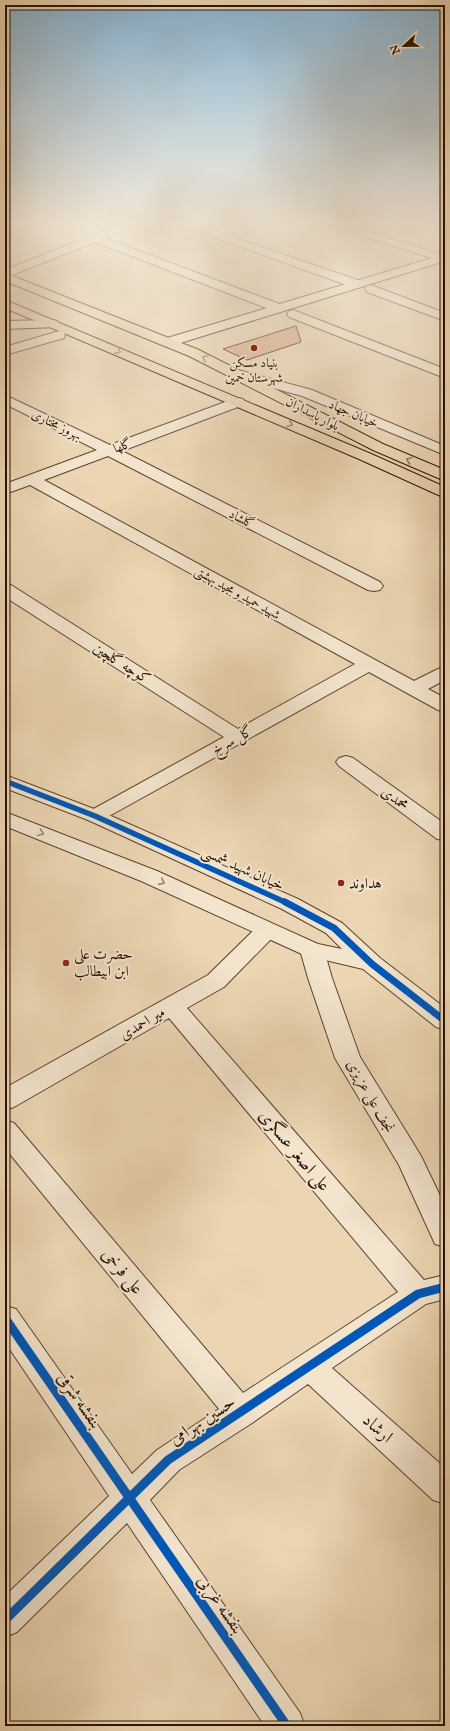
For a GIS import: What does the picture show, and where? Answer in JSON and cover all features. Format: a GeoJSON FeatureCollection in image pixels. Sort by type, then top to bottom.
{"type":"FeatureCollection","features":[{"type":"Feature","properties":{"kind":"main road","name":"بلوار پاسداران"},"geometry":{"type":"LineString","coordinates":[[70,303],[183,348],[235,373],[378,447],[445,476]]}},
{"type":"Feature","properties":{"kind":"main road","name":"بلوار پاسداران"},"geometry":{"type":"LineString","coordinates":[[5,304],[56,329],[267,414],[445,493]]}},
{"type":"Feature","properties":{"kind":"main road"},"geometry":{"type":"LineString","coordinates":[[200,386],[228,387],[237,384],[240,380],[235,373]]}},
{"type":"Feature","properties":{"kind":"main road"},"geometry":{"type":"LineString","coordinates":[[267,414],[270,409],[276,405],[285,404],[300,406]]}},
{"type":"Feature","properties":{"kind":"street"},"geometry":{"type":"LineString","coordinates":[[264,303],[278,308]]}},
{"type":"Feature","properties":{"kind":"street"},"geometry":{"type":"LineString","coordinates":[[169,342],[295,303]]}},
{"type":"Feature","properties":{"kind":"street"},"geometry":{"type":"LineString","coordinates":[[183,348],[329,303]]}},
{"type":"Feature","properties":{"kind":"street"},"geometry":{"type":"LineString","coordinates":[[406,303],[445,317]]}},
{"type":"Feature","properties":{"kind":"street"},"geometry":{"type":"LineString","coordinates":[[293,314],[445,374]]}},
{"type":"Feature","properties":{"kind":"street"},"geometry":{"type":"LineString","coordinates":[[5,325],[56,329]]}},
{"type":"Feature","properties":{"kind":"street"},"geometry":{"type":"LineString","coordinates":[[5,351],[56,329]]}},
{"type":"Feature","properties":{"kind":"street","name":"خیابان جهاد"},"geometry":{"type":"LineString","coordinates":[[235,373],[307,393],[445,451]]}},
{"type":"Feature","properties":{"kind":"street","name":"بهروز مختاری"},"geometry":{"type":"LineString","coordinates":[[5,399],[109,450]]}},
{"type":"Feature","properties":{"kind":"street","name":"گلها"},"geometry":{"type":"LineString","coordinates":[[5,489],[238,402]]}},
{"type":"Feature","properties":{"kind":"street","name":"گلشاد"},"geometry":{"type":"LineString","coordinates":[[109,450],[374,586]]}},
{"type":"Feature","properties":{"kind":"street","name":"شهید حمید و مجید بهشتی"},"geometry":{"type":"LineString","coordinates":[[31,479],[445,706]]}},
{"type":"Feature","properties":{"kind":"street","name":"کوچه گلچین"},"geometry":{"type":"LineString","coordinates":[[5,589],[238,737]]}},
{"type":"Feature","properties":{"kind":"street","name":"گل سرخ"},"geometry":{"type":"LineString","coordinates":[[95,816],[369,664]]}},
{"type":"Feature","properties":{"kind":"street"},"geometry":{"type":"LineString","coordinates":[[414,689],[445,672]]}},
{"type":"Feature","properties":{"kind":"street","name":"محمدی"},"geometry":{"type":"LineString","coordinates":[[346,762],[445,834]]}},
{"type":"Feature","properties":{"kind":"street","name":"خیابان شهید شمسی"},"geometry":{"type":"LineString","coordinates":[[5,781],[95,816],[290,904],[334,928],[372,964],[445,1021]]}},
{"type":"Feature","properties":{"kind":"street","name":"خیابان شهید شمسی"},"geometry":{"type":"LineString","coordinates":[[5,818],[149,876],[312,950],[372,964]]}},
{"type":"Feature","properties":{"kind":"street","name":"میر احمدی"},"geometry":{"type":"LineString","coordinates":[[5,1100],[98,1049],[216,981],[267,930]]}},
{"type":"Feature","properties":{"kind":"street","name":"نجف علی عزیزی"},"geometry":{"type":"LineString","coordinates":[[312,950],[320,978],[348,1058],[411,1163],[445,1236]]}},
{"type":"Feature","properties":{"kind":"street","name":"علی اصغر عسگری"},"geometry":{"type":"LineString","coordinates":[[172,1006],[432,1290]]}},
{"type":"Feature","properties":{"kind":"street","name":"علی فرخی"},"geometry":{"type":"LineString","coordinates":[[5,1130],[241,1413]]}},
{"type":"Feature","properties":{"kind":"street","name":"حسین بهرامی"},"geometry":{"type":"LineString","coordinates":[[5,1620],[168,1460],[310,1367],[432,1290]]}},
{"type":"Feature","properties":{"kind":"street","name":"بنفشه شرقی"},"geometry":{"type":"LineString","coordinates":[[5,1318],[130,1498]]}},
{"type":"Feature","properties":{"kind":"street","name":"ارشاد"},"geometry":{"type":"LineString","coordinates":[[310,1367],[445,1489]]}},
{"type":"Feature","properties":{"kind":"street","name":"بنفشه غربی"},"geometry":{"type":"LineString","coordinates":[[130,1498],[287,1726]]}},
{"type":"Feature","properties":{"kind":"building","name":"بنیاد مسکن شهرستان خمین"},"geometry":{"type":"Polygon","coordinates":[[[296,326],[301,342],[247,360],[223,349],[296,326]]]}},
{"type":"Feature","properties":{"kind":"cycle path"},"geometry":{"type":"LineString","coordinates":[[5,781],[95,816],[290,904],[334,928],[372,964],[445,1021]]}},
{"type":"Feature","properties":{"kind":"cycle path"},"geometry":{"type":"LineString","coordinates":[[5,1620],[168,1460],[418,1294],[445,1287]]}},
{"type":"Feature","properties":{"kind":"cycle path"},"geometry":{"type":"LineString","coordinates":[[5,1318],[287,1726]]}},
{"type":"Feature","properties":{"kind":"place","name":"بنیاد مسکن شهرستان خمین"},"geometry":{"type":"Point","coordinates":[254,348]}},
{"type":"Feature","properties":{"kind":"place","name":"هداوند"},"geometry":{"type":"Point","coordinates":[341,883]}},
{"type":"Feature","properties":{"kind":"place","name":"حضرت علی ابن ابیطالب"},"geometry":{"type":"Point","coordinates":[66,963]}}]}
